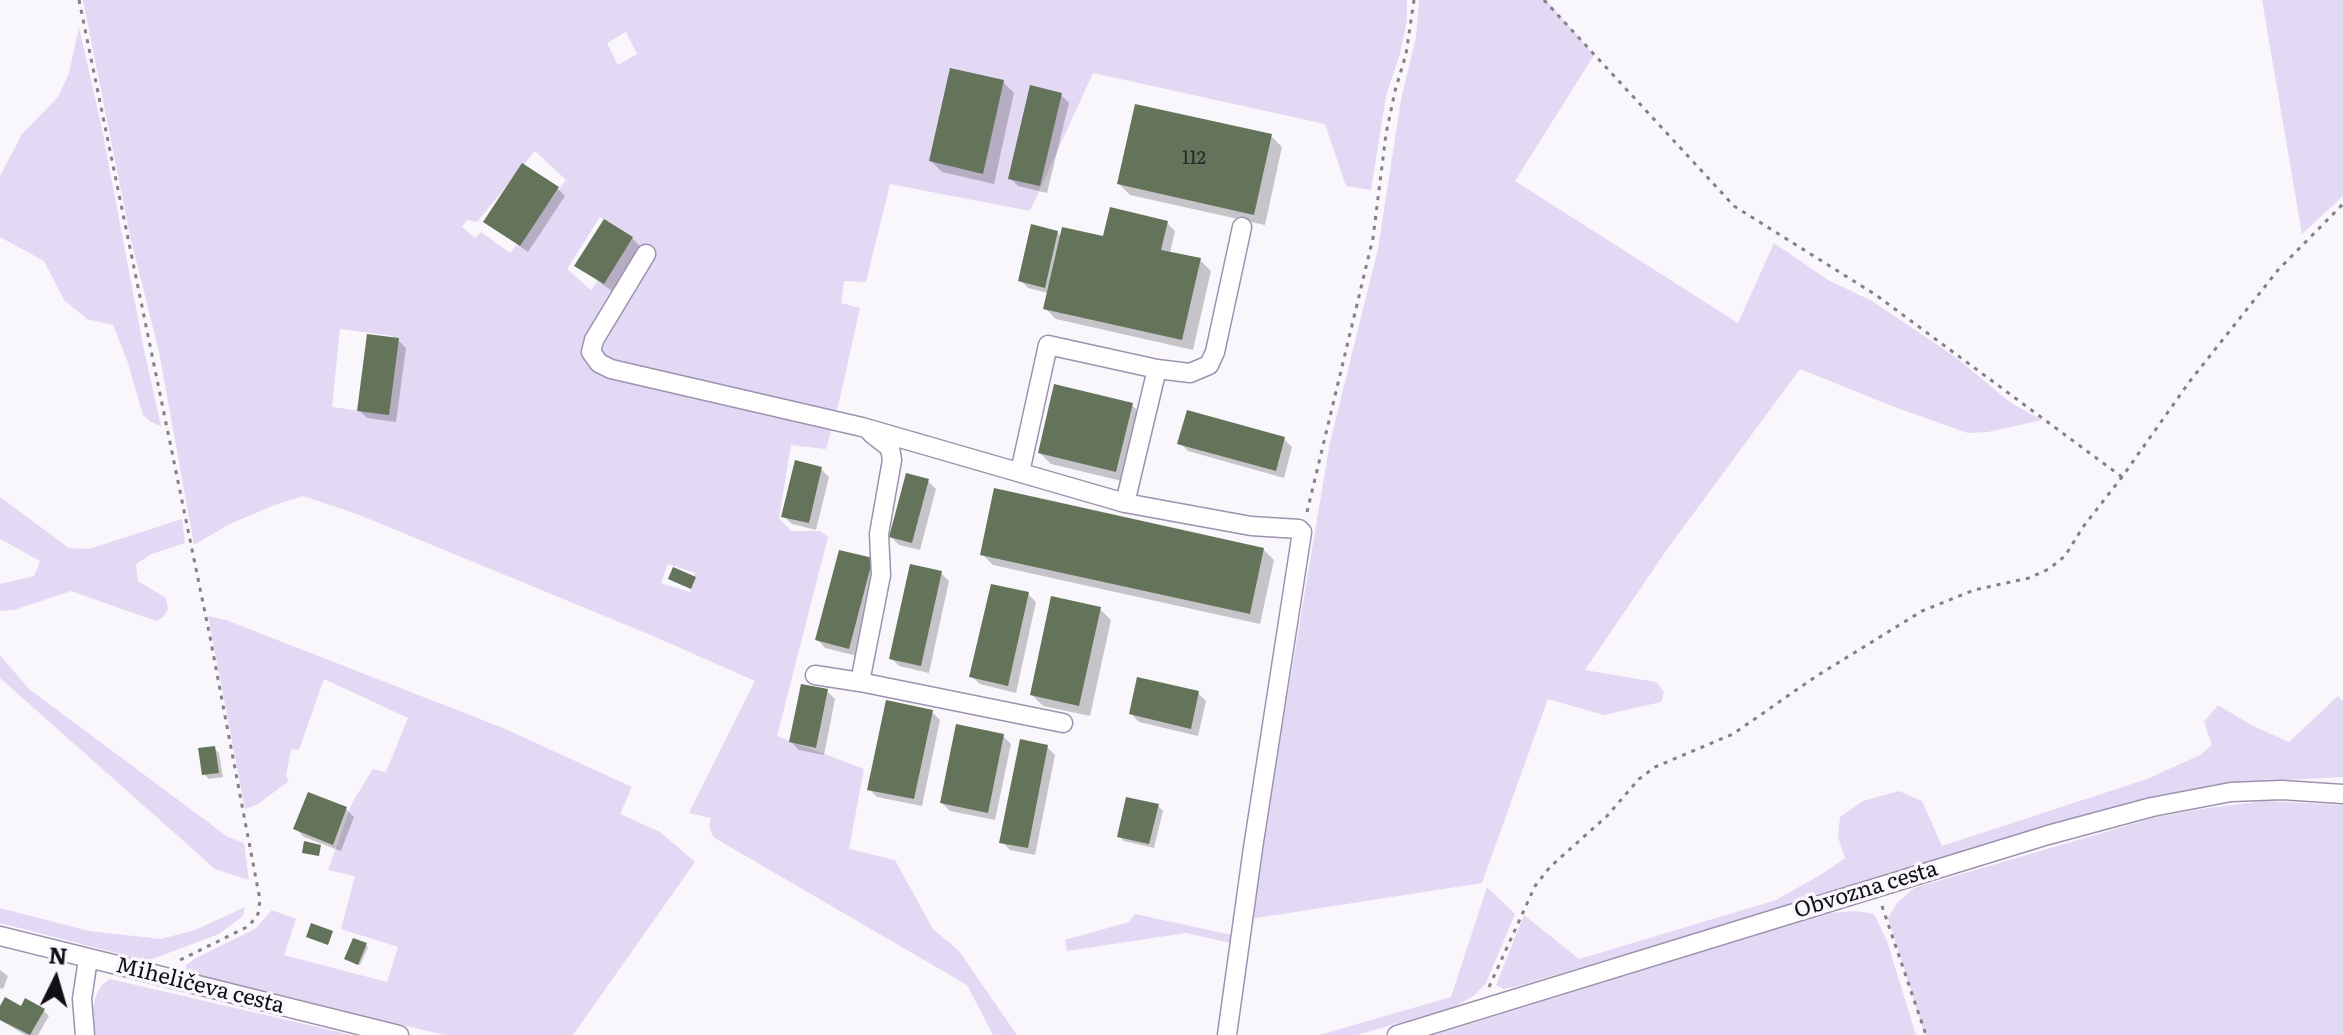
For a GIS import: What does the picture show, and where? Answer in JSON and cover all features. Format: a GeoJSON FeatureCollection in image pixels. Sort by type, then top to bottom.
{"type":"FeatureCollection","features":[{"type":"Feature","properties":{"kind":"street"},"geometry":{"type":"LineString","coordinates":[[1020,472],[1048,345],[1157,369],[1190,373],[1209,365],[1215,352],[1242,227]]}},
{"type":"Feature","properties":{"kind":"street"},"geometry":{"type":"LineString","coordinates":[[646,254],[594,340],[591,352],[599,363],[611,369],[862,427],[1125,503],[1251,526],[1301,530],[1227,1035]]}},
{"type":"Feature","properties":{"kind":"street"},"geometry":{"type":"LineString","coordinates":[[1125,503],[1157,369]]}},
{"type":"Feature","properties":{"kind":"street"},"geometry":{"type":"LineString","coordinates":[[860,682],[881,575],[879,534],[892,460],[890,448],[862,427]]}},
{"type":"Feature","properties":{"kind":"street"},"geometry":{"type":"LineString","coordinates":[[815,675],[1063,723]]}},
{"type":"Feature","properties":{"kind":"street","name":"Obvozna cesta"},"geometry":{"type":"LineString","coordinates":[[1397,1035],[2048,835],[2231,792],[2282,790],[2343,794]]}},
{"type":"Feature","properties":{"kind":"street","name":"Miheličeva cesta"},"geometry":{"type":"LineString","coordinates":[[0,936],[399,1035]]}},
{"type":"Feature","properties":{"kind":"street"},"geometry":{"type":"LineString","coordinates":[[85,1035],[82,999],[88,959]]}},
{"type":"Feature","properties":{"kind":"path"},"geometry":{"type":"LineString","coordinates":[[79,0],[210,637],[260,900],[258,914],[249,926],[181,958],[157,976]]}},
{"type":"Feature","properties":{"kind":"path"},"geometry":{"type":"LineString","coordinates":[[1301,530],[1373,238],[1386,134],[1406,54],[1414,0]]}},
{"type":"Feature","properties":{"kind":"path"},"geometry":{"type":"LineString","coordinates":[[1544,0],[1734,206],[1876,295],[2122,477]]}},
{"type":"Feature","properties":{"kind":"path"},"geometry":{"type":"LineString","coordinates":[[1479,1009],[1535,886],[1550,867],[1607,816],[1639,779],[1655,767],[1733,734],[1806,682],[1922,611],[1974,590],[2029,578],[2049,569],[2065,556],[2190,381],[2269,281],[2343,204]]}},
{"type":"Feature","properties":{"kind":"path"},"geometry":{"type":"LineString","coordinates":[[1873,888],[1885,913],[1926,1035]]}},
{"type":"Feature","properties":{"kind":"shaded area"},"geometry":{"type":"Polygon","coordinates":[[[83,0],[1407,0],[1407,20],[1386,96],[1371,190],[1346,186],[1325,124],[1093,73],[1030,211],[890,184],[866,282],[844,281],[841,303],[860,308],[839,402],[826,449],[791,445],[779,518],[791,531],[820,531],[828,537],[777,736],[864,769],[849,849],[895,860],[933,929],[959,951],[1017,1035],[993,1035],[967,985],[713,837],[709,827],[711,818],[689,813],[755,681],[357,514],[303,496],[228,525],[194,545],[159,352],[130,236],[83,0]],[[626,32],[607,43],[618,65],[637,54],[626,32]],[[535,151],[477,222],[467,220],[462,227],[475,238],[481,232],[510,253],[566,180],[535,151]],[[600,217],[567,269],[591,290],[628,240],[600,217]],[[340,329],[332,407],[382,414],[393,336],[340,329]],[[668,564],[661,583],[690,592],[695,573],[668,564]]]}},
{"type":"Feature","properties":{"kind":"shaded area"},"geometry":{"type":"Polygon","coordinates":[[[1419,0],[1546,0],[1594,55],[1515,181],[1738,323],[1774,243],[1828,280],[1872,301],[1954,356],[2011,403],[2042,420],[1988,432],[1968,433],[1800,369],[1668,548],[1585,670],[1656,682],[1664,692],[1661,702],[1604,715],[1548,699],[1482,883],[1250,919],[1330,442],[1378,249],[1401,100],[1416,37],[1419,0]]]}},
{"type":"Feature","properties":{"kind":"shaded area"},"geometry":{"type":"Polygon","coordinates":[[[2262,0],[2343,0],[2343,196],[2302,234],[2262,0]]]}},
{"type":"Feature","properties":{"kind":"shaded area"},"geometry":{"type":"Polygon","coordinates":[[[79,27],[161,426],[143,415],[113,325],[87,319],[64,300],[44,261],[0,237],[0,176],[22,134],[58,97],[69,73],[79,27]]]}},
{"type":"Feature","properties":{"kind":"shaded area"},"geometry":{"type":"Polygon","coordinates":[[[0,497],[69,548],[89,549],[182,519],[185,543],[152,554],[136,564],[138,581],[166,598],[168,610],[156,621],[71,591],[14,610],[0,611],[0,584],[34,576],[40,561],[0,539],[0,497]]]}},
{"type":"Feature","properties":{"kind":"shaded area"},"geometry":{"type":"Polygon","coordinates":[[[208,616],[226,620],[503,728],[632,787],[620,814],[660,832],[695,862],[573,1035],[444,1035],[186,972],[186,965],[255,929],[272,910],[296,919],[284,955],[387,982],[398,947],[341,929],[355,876],[328,870],[352,803],[373,769],[386,772],[408,718],[324,679],[299,750],[291,749],[286,776],[289,781],[258,804],[245,809],[208,616]]]}},
{"type":"Feature","properties":{"kind":"shaded area"},"geometry":{"type":"Polygon","coordinates":[[[0,655],[29,689],[228,837],[244,843],[249,880],[215,869],[0,678],[0,655]]]}},
{"type":"Feature","properties":{"kind":"shaded area"},"geometry":{"type":"Polygon","coordinates":[[[2338,696],[2343,701],[2343,777],[2229,783],[2130,803],[1515,987],[1504,989],[1496,985],[1524,915],[1579,959],[1776,900],[1845,858],[1838,837],[1840,817],[1863,801],[1899,791],[1922,801],[1942,846],[2147,779],[2200,755],[2212,745],[2204,722],[2218,705],[2253,726],[2289,742],[2338,696]]]}},
{"type":"Feature","properties":{"kind":"shaded area"},"geometry":{"type":"Polygon","coordinates":[[[2265,801],[2343,805],[2343,1035],[1925,1035],[1888,918],[1898,902],[1914,888],[2153,818],[2265,801]]]}},
{"type":"Feature","properties":{"kind":"shaded area"},"geometry":{"type":"Polygon","coordinates":[[[1487,887],[1515,914],[1486,983],[1475,995],[1454,1007],[1357,1035],[1319,1035],[1451,997],[1487,887]]]}},
{"type":"Feature","properties":{"kind":"shaded area"},"geometry":{"type":"Polygon","coordinates":[[[245,907],[243,916],[219,934],[147,961],[0,923],[0,908],[89,931],[161,939],[195,930],[245,907]]]}},
{"type":"Feature","properties":{"kind":"shaded area"},"geometry":{"type":"Polygon","coordinates":[[[1856,911],[1874,914],[1887,941],[1916,1035],[1434,1035],[1829,913],[1856,911]]]}},
{"type":"Feature","properties":{"kind":"shaded area"},"geometry":{"type":"Polygon","coordinates":[[[1135,914],[1232,935],[1230,943],[1186,933],[1067,951],[1065,940],[1129,922],[1135,914]]]}},
{"type":"Feature","properties":{"kind":"shaded area"},"geometry":{"type":"Polygon","coordinates":[[[110,979],[352,1035],[93,1035],[91,1020],[95,998],[101,986],[110,979]]]}},
{"type":"Feature","properties":{"kind":"building"},"geometry":{"type":"Polygon","coordinates":[[[950,68],[1004,80],[983,174],[929,161],[950,68]]]}},
{"type":"Feature","properties":{"kind":"building"},"geometry":{"type":"Polygon","coordinates":[[[1030,85],[1062,93],[1040,186],[1008,179],[1030,85]]]}},
{"type":"Feature","properties":{"kind":"building"},"geometry":{"type":"Polygon","coordinates":[[[1135,104],[1272,134],[1254,215],[1117,184],[1135,104]]]}},
{"type":"Feature","properties":{"kind":"building"},"geometry":{"type":"Polygon","coordinates":[[[522,163],[559,187],[520,246],[483,222],[522,163]]]}},
{"type":"Feature","properties":{"kind":"building"},"geometry":{"type":"Polygon","coordinates":[[[1110,207],[1168,221],[1161,250],[1201,258],[1182,340],[1043,309],[1062,227],[1103,236],[1110,207]]]}},
{"type":"Feature","properties":{"kind":"building"},"geometry":{"type":"Polygon","coordinates":[[[604,219],[633,237],[604,284],[574,266],[604,219]]]}},
{"type":"Feature","properties":{"kind":"building"},"geometry":{"type":"Polygon","coordinates":[[[1031,224],[1058,231],[1045,288],[1018,281],[1031,224]]]}},
{"type":"Feature","properties":{"kind":"building"},"geometry":{"type":"Polygon","coordinates":[[[367,334],[399,338],[389,415],[357,411],[367,334]]]}},
{"type":"Feature","properties":{"kind":"building"},"geometry":{"type":"Polygon","coordinates":[[[1054,384],[1133,403],[1116,472],[1038,453],[1054,384]]]}},
{"type":"Feature","properties":{"kind":"building"},"geometry":{"type":"Polygon","coordinates":[[[1187,410],[1285,437],[1276,471],[1177,444],[1187,410]]]}},
{"type":"Feature","properties":{"kind":"building"},"geometry":{"type":"Polygon","coordinates":[[[795,460],[822,467],[809,523],[781,517],[795,460]]]}},
{"type":"Feature","properties":{"kind":"building"},"geometry":{"type":"Polygon","coordinates":[[[906,473],[929,479],[912,543],[889,537],[906,473]]]}},
{"type":"Feature","properties":{"kind":"building"},"geometry":{"type":"Polygon","coordinates":[[[994,488],[1264,548],[1250,614],[980,555],[994,488]]]}},
{"type":"Feature","properties":{"kind":"building"},"geometry":{"type":"Polygon","coordinates":[[[839,550],[873,558],[849,649],[815,640],[839,550]]]}},
{"type":"Feature","properties":{"kind":"building"},"geometry":{"type":"Polygon","coordinates":[[[910,564],[942,571],[921,666],[889,659],[910,564]]]}},
{"type":"Feature","properties":{"kind":"building"},"geometry":{"type":"Polygon","coordinates":[[[673,567],[696,577],[691,589],[668,579],[673,567]]]}},
{"type":"Feature","properties":{"kind":"building"},"geometry":{"type":"Polygon","coordinates":[[[991,584],[1029,592],[1008,686],[969,677],[991,584]]]}},
{"type":"Feature","properties":{"kind":"building"},"geometry":{"type":"Polygon","coordinates":[[[1051,596],[1101,607],[1079,706],[1030,695],[1051,596]]]}},
{"type":"Feature","properties":{"kind":"building"},"geometry":{"type":"Polygon","coordinates":[[[1137,677],[1199,691],[1191,729],[1129,714],[1137,677]]]}},
{"type":"Feature","properties":{"kind":"building"},"geometry":{"type":"Polygon","coordinates":[[[801,684],[828,689],[816,748],[789,742],[801,684]]]}},
{"type":"Feature","properties":{"kind":"building"},"geometry":{"type":"Polygon","coordinates":[[[886,700],[933,710],[914,799],[867,790],[886,700]]]}},
{"type":"Feature","properties":{"kind":"building"},"geometry":{"type":"Polygon","coordinates":[[[956,724],[1004,734],[988,813],[940,803],[956,724]]]}},
{"type":"Feature","properties":{"kind":"building"},"geometry":{"type":"Polygon","coordinates":[[[1020,739],[1048,745],[1028,848],[999,843],[1020,739]]]}},
{"type":"Feature","properties":{"kind":"building"},"geometry":{"type":"Polygon","coordinates":[[[215,746],[219,773],[202,775],[198,748],[215,746]]]}},
{"type":"Feature","properties":{"kind":"building"},"geometry":{"type":"Polygon","coordinates":[[[308,792],[347,807],[333,845],[293,829],[308,792]]]}},
{"type":"Feature","properties":{"kind":"building"},"geometry":{"type":"Polygon","coordinates":[[[1126,797],[1159,804],[1149,844],[1117,837],[1126,797]]]}},
{"type":"Feature","properties":{"kind":"building"},"geometry":{"type":"Polygon","coordinates":[[[304,841],[321,845],[319,856],[302,853],[304,841]]]}},
{"type":"Feature","properties":{"kind":"building"},"geometry":{"type":"Polygon","coordinates":[[[311,923],[333,931],[328,945],[306,937],[311,923]]]}},
{"type":"Feature","properties":{"kind":"building"},"geometry":{"type":"Polygon","coordinates":[[[353,938],[367,943],[358,965],[344,959],[353,938]]]}},
{"type":"Feature","properties":{"kind":"building"},"geometry":{"type":"Polygon","coordinates":[[[5,997],[21,1006],[25,998],[45,1009],[30,1035],[0,1020],[0,1006],[5,997]]]}}]}
